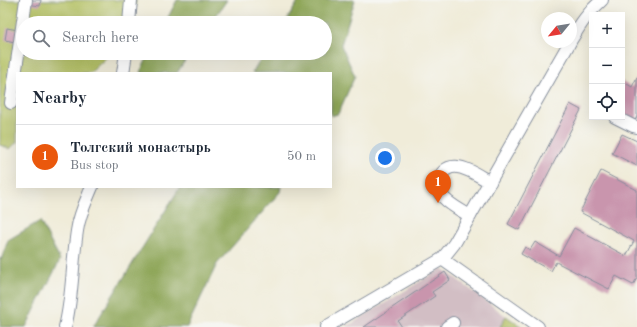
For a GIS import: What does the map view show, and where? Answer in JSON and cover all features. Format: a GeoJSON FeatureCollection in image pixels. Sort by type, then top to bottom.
{"type":"FeatureCollection","features":[{"type":"Feature","properties":{"kind":"street"},"geometry":{"type":"LineString","coordinates":[[24,16],[26,0]]}},
{"type":"Feature","properties":{"kind":"street"},"geometry":{"type":"LineString","coordinates":[[130,16],[132,0]]}},
{"type":"Feature","properties":{"kind":"street"},"geometry":{"type":"LineString","coordinates":[[577,30],[592,8],[602,0]]}},
{"type":"Feature","properties":{"kind":"street"},"geometry":{"type":"LineString","coordinates":[[326,327],[442,259],[454,244],[566,48]]}},
{"type":"Feature","properties":{"kind":"street"},"geometry":{"type":"LineString","coordinates":[[11,103],[17,60]]}},
{"type":"Feature","properties":{"kind":"street"},"geometry":{"type":"LineString","coordinates":[[123,72],[125,60]]}},
{"type":"Feature","properties":{"kind":"street"},"geometry":{"type":"LineString","coordinates":[[621,120],[637,127]]}},
{"type":"Feature","properties":{"kind":"street"},"geometry":{"type":"LineString","coordinates":[[470,216],[446,201],[440,194],[436,186],[438,178],[444,171],[454,166],[462,167],[490,182]]}},
{"type":"Feature","properties":{"kind":"street"},"geometry":{"type":"LineString","coordinates":[[65,327],[68,313],[77,231],[82,211],[92,188]]}},
{"type":"Feature","properties":{"kind":"street"},"geometry":{"type":"LineString","coordinates":[[442,259],[538,327]]}},
{"type":"Feature","properties":{"kind":"shaded area"},"geometry":{"type":"Polygon","coordinates":[[[442,268],[506,316],[500,327],[346,327],[442,268]]]}},
{"type":"Feature","properties":{"kind":"green space"},"geometry":{"type":"Polygon","coordinates":[[[0,0],[136,0],[134,16],[16,16],[16,60],[104,60],[91,72],[16,72],[16,143],[10,149],[0,145],[0,0]]]}},
{"type":"Feature","properties":{"kind":"green space"},"geometry":{"type":"Polygon","coordinates":[[[177,0],[227,0],[216,16],[169,16],[177,0]]]}},
{"type":"Feature","properties":{"kind":"green space"},"geometry":{"type":"Polygon","coordinates":[[[299,0],[355,0],[341,45],[355,76],[338,114],[332,116],[332,72],[253,72],[260,60],[332,60],[332,16],[289,16],[299,0]]]}},
{"type":"Feature","properties":{"kind":"green space"},"geometry":{"type":"Polygon","coordinates":[[[146,60],[185,60],[178,72],[140,72],[146,60]]]}},
{"type":"Feature","properties":{"kind":"green space"},"geometry":{"type":"Polygon","coordinates":[[[179,188],[281,188],[280,192],[217,264],[187,327],[93,327],[179,188]]]}},
{"type":"Feature","properties":{"kind":"green space"},"geometry":{"type":"Polygon","coordinates":[[[40,221],[60,260],[26,327],[0,327],[0,258],[1,260],[8,240],[40,221]]]}},
{"type":"Feature","properties":{"kind":"green space"},"geometry":{"type":"Polygon","coordinates":[[[506,316],[522,327],[500,327],[506,316]]]}},
{"type":"Feature","properties":{"kind":"building"},"geometry":{"type":"Polygon","coordinates":[[[28,0],[41,0],[40,6],[27,4],[28,0]]]}},
{"type":"Feature","properties":{"kind":"building"},"geometry":{"type":"Polygon","coordinates":[[[7,28],[16,30],[15,42],[5,40],[7,28]]]}},
{"type":"Feature","properties":{"kind":"building"},"geometry":{"type":"Polygon","coordinates":[[[637,77],[637,116],[635,121],[625,116],[625,83],[632,87],[637,77]]]}},
{"type":"Feature","properties":{"kind":"building"},"geometry":{"type":"Polygon","coordinates":[[[570,104],[581,110],[519,230],[508,224],[570,104]]]}},
{"type":"Feature","properties":{"kind":"building"},"geometry":{"type":"Polygon","coordinates":[[[622,134],[637,141],[637,166],[612,153],[622,134]]]}},
{"type":"Feature","properties":{"kind":"building"},"geometry":{"type":"Polygon","coordinates":[[[601,171],[637,190],[637,278],[633,285],[616,276],[609,289],[556,262],[551,271],[521,254],[525,247],[530,250],[535,242],[559,256],[574,228],[626,256],[634,241],[580,212],[601,171]]]}},
{"type":"Feature","properties":{"kind":"building"},"geometry":{"type":"Polygon","coordinates":[[[445,272],[450,280],[432,292],[435,296],[398,321],[402,327],[364,327],[445,272]]]}},
{"type":"Feature","properties":{"kind":"place","name":"Толгский монастырь"},"geometry":{"type":"Point","coordinates":[438,203]}}]}
